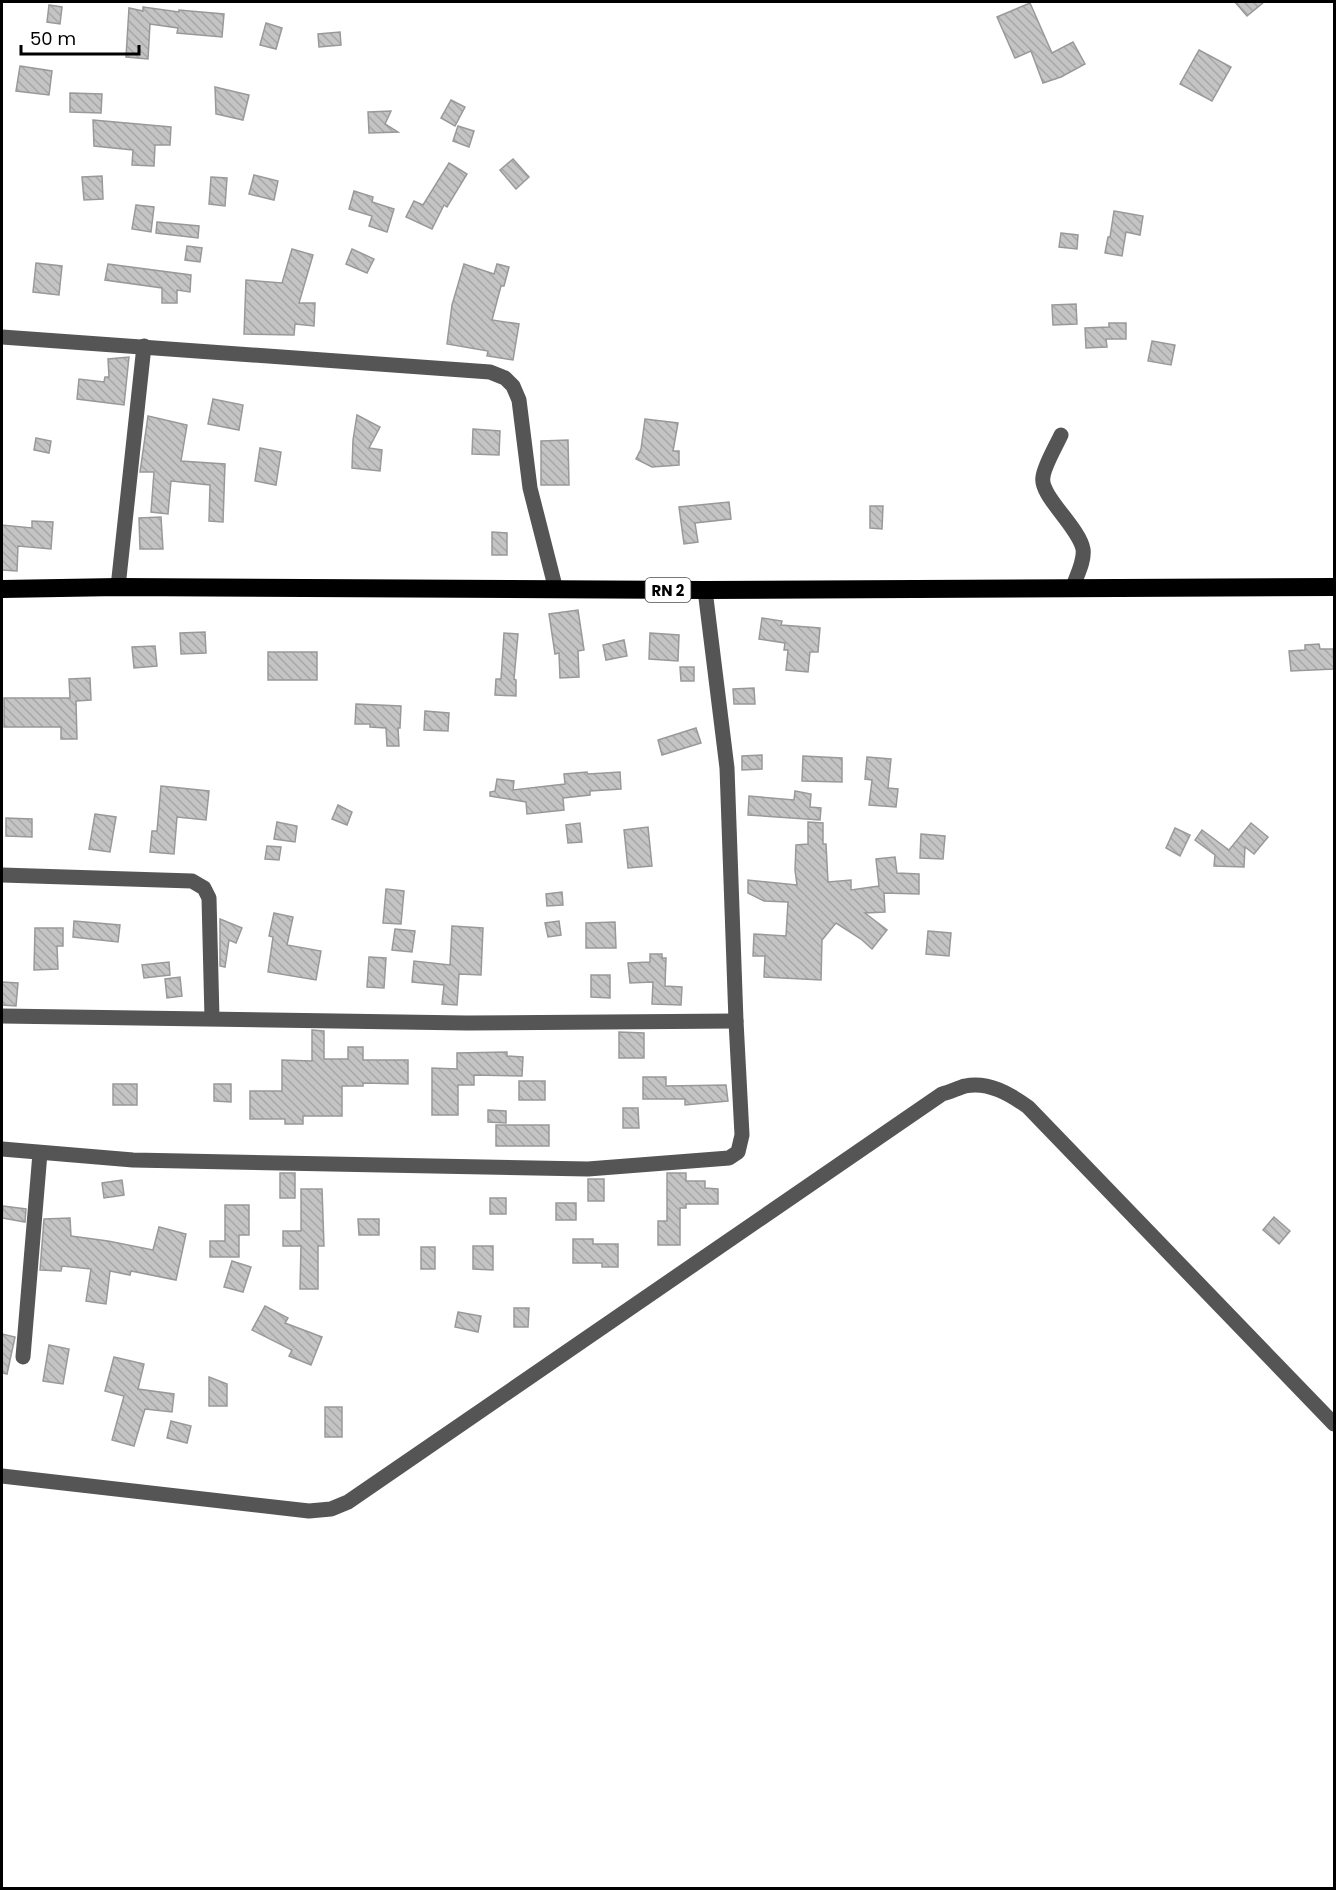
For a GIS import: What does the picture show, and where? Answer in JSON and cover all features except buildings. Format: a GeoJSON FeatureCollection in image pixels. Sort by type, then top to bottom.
{"type":"FeatureCollection","features":[{"type":"Feature","properties":{"kind":"highway","name":"RN 2"},"geometry":{"type":"LineString","coordinates":[[2,588],[705,590],[1335,587]]}},
{"type":"Feature","properties":{"kind":"street"},"geometry":{"type":"LineString","coordinates":[[2,337],[490,372],[505,378],[513,386],[519,400],[530,489],[556,590]]}},
{"type":"Feature","properties":{"kind":"street"},"geometry":{"type":"LineString","coordinates":[[118,587],[144,346]]}},
{"type":"Feature","properties":{"kind":"street"},"geometry":{"type":"LineString","coordinates":[[1061,435],[1042,478],[1044,488],[1078,536],[1083,549],[1083,559],[1072,589]]}},
{"type":"Feature","properties":{"kind":"street"},"geometry":{"type":"LineString","coordinates":[[2,1149],[133,1160],[588,1169],[729,1158],[738,1152],[742,1135],[727,768],[705,590]]}},
{"type":"Feature","properties":{"kind":"street"},"geometry":{"type":"LineString","coordinates":[[2,875],[192,881],[204,888],[209,898],[212,1018]]}},
{"type":"Feature","properties":{"kind":"street"},"geometry":{"type":"LineString","coordinates":[[2,1016],[467,1023],[736,1021]]}},
{"type":"Feature","properties":{"kind":"street"},"geometry":{"type":"LineString","coordinates":[[2,1476],[309,1510],[331,1509],[348,1502],[942,1094],[966,1086],[986,1086],[1010,1094],[1028,1107],[1335,1424]]}},
{"type":"Feature","properties":{"kind":"street"},"geometry":{"type":"LineString","coordinates":[[23,1357],[40,1153]]}}]}
